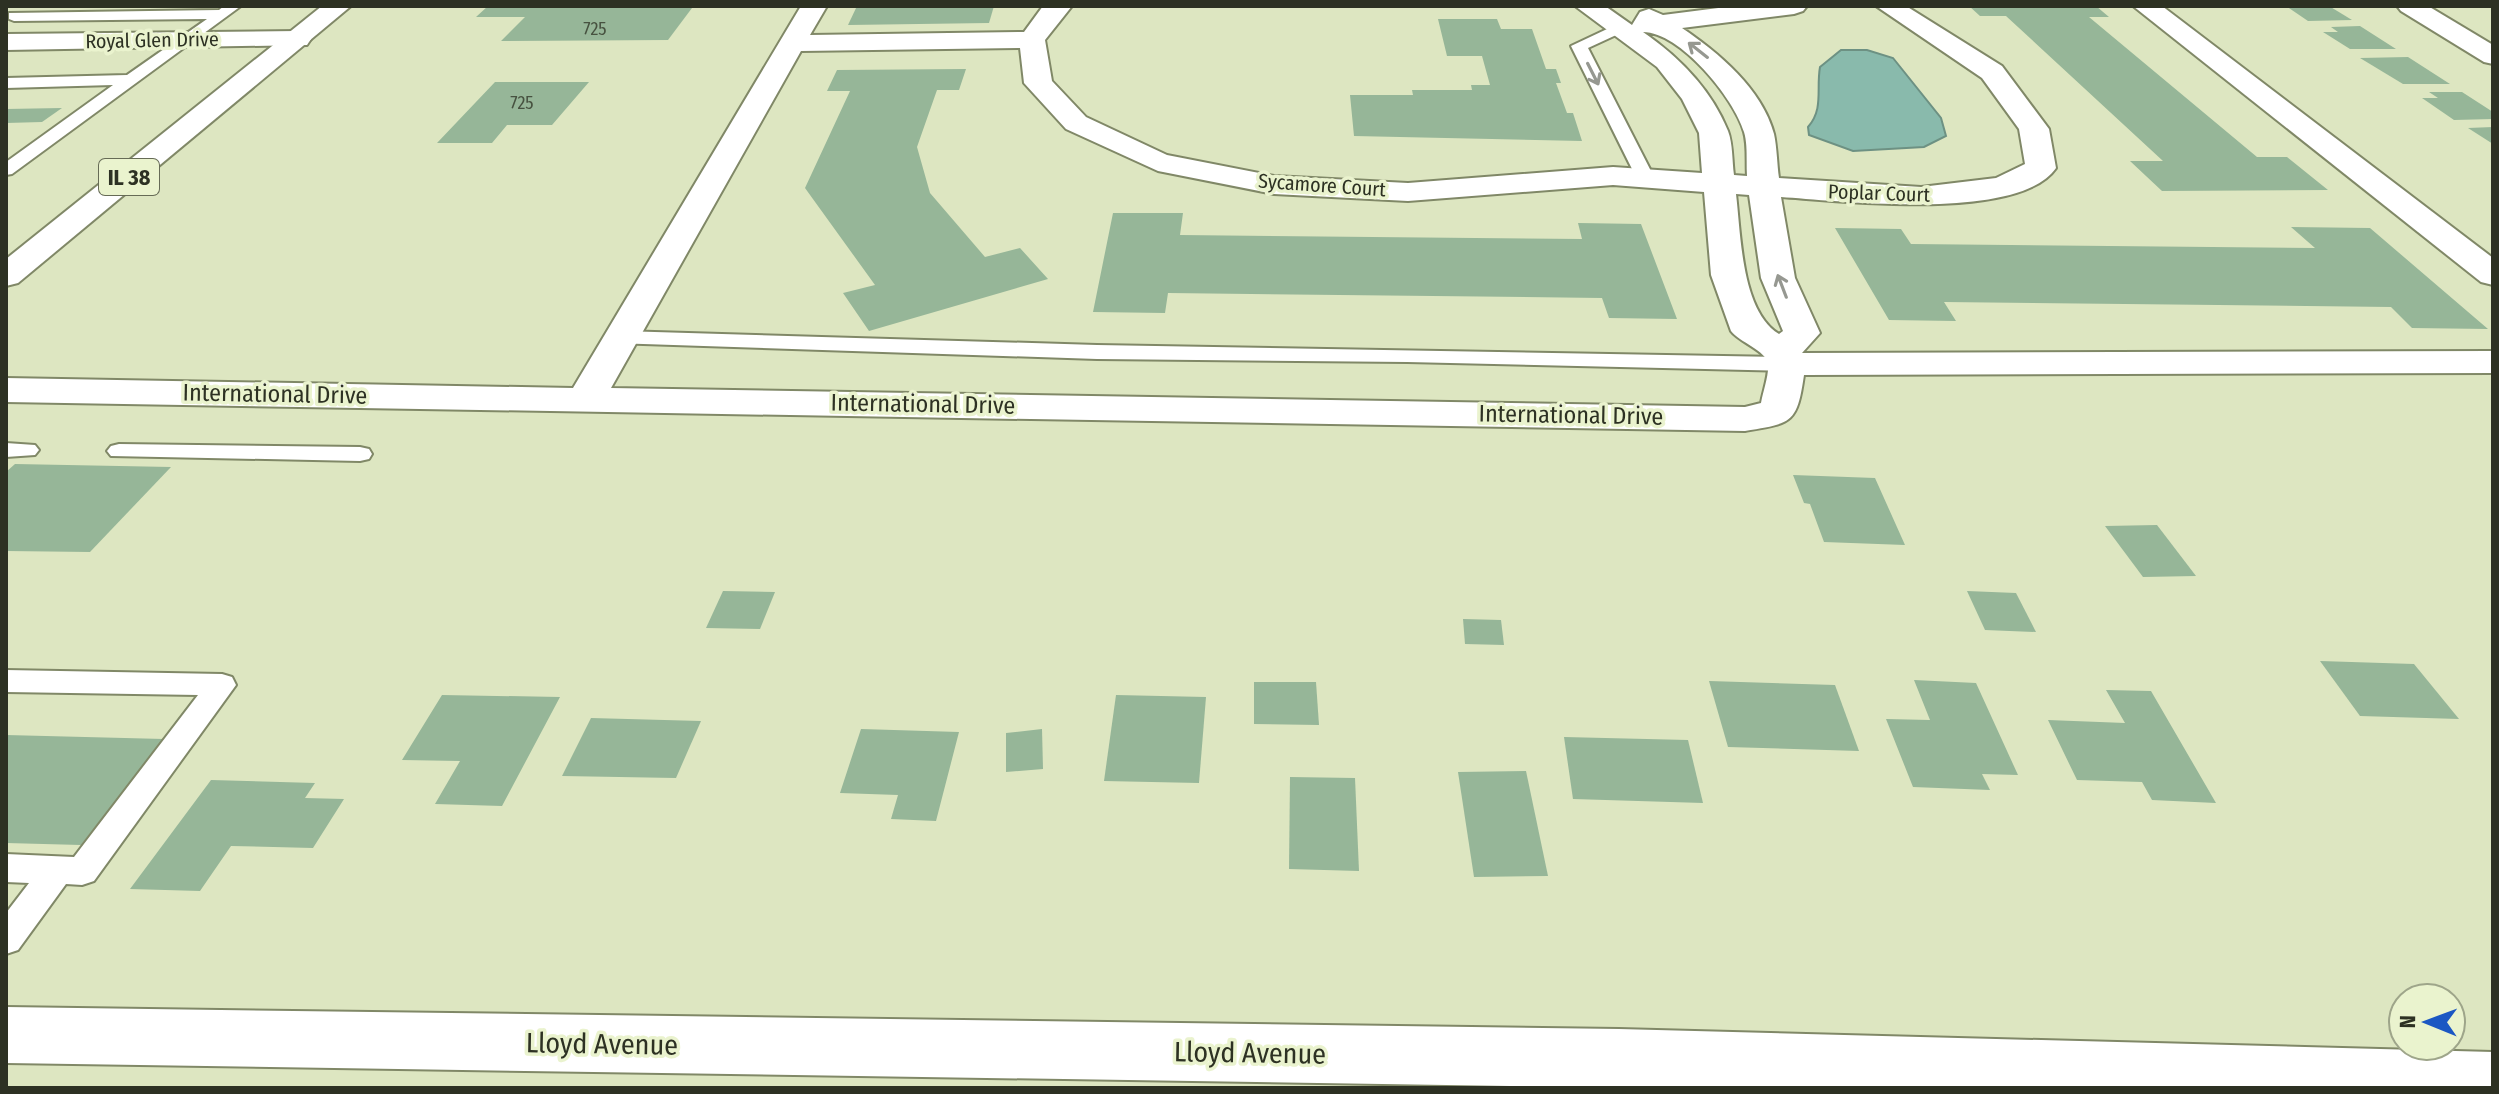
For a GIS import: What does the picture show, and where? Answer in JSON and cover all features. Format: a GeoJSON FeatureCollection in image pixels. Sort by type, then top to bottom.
{"type":"FeatureCollection","features":[{"type":"Feature","properties":{"kind":"street","name":"IL 38"},"geometry":{"type":"LineString","coordinates":[[6,276],[338,6]]}},
{"type":"Feature","properties":{"kind":"street"},"geometry":{"type":"LineString","coordinates":[[586,399],[814,6]]}},
{"type":"Feature","properties":{"kind":"street"},"geometry":{"type":"LineString","coordinates":[[792,43],[1032,40],[1059,6]]}},
{"type":"Feature","properties":{"kind":"street","name":"International Drive"},"geometry":{"type":"LineString","coordinates":[[6,390],[1745,419],[1770,415],[1780,407],[1785,358],[1802,333],[1778,278],[1759,133],[1740,95],[1706,56],[1660,23],[1588,6]]}},
{"type":"Feature","properties":{"kind":"street"},"geometry":{"type":"LineString","coordinates":[[1660,23],[1794,6]]}},
{"type":"Feature","properties":{"kind":"street","name":"Poplar Court"},"geometry":{"type":"LineString","coordinates":[[1719,184],[1921,197],[2003,187],[2041,168],[2034,129],[1992,72],[1889,6]]}},
{"type":"Feature","properties":{"kind":"street"},"geometry":{"type":"LineString","coordinates":[[2146,6],[2493,275]]}},
{"type":"Feature","properties":{"kind":"street"},"geometry":{"type":"LineString","coordinates":[[2410,6],[2493,56]]}},
{"type":"Feature","properties":{"kind":"street","name":"International Drive"},"geometry":{"type":"LineString","coordinates":[[1626,17],[1695,97],[1714,133],[1728,275],[1749,331],[1785,358]]}},
{"type":"Feature","properties":{"kind":"street","name":"Sycamore Court"},"geometry":{"type":"LineString","coordinates":[[1032,40],[1038,83],[1076,123],[1158,162],[1274,185],[1408,192],[1613,176],[1719,184]]}},
{"type":"Feature","properties":{"kind":"street","name":"Royal Glen Drive"},"geometry":{"type":"LineString","coordinates":[[6,42],[178,47],[289,46]]}},
{"type":"Feature","properties":{"kind":"street","name":"Royal Glen Drive"},"geometry":{"type":"LineString","coordinates":[[6,56],[178,47]]}},
{"type":"Feature","properties":{"kind":"street"},"geometry":{"type":"LineString","coordinates":[[1785,358],[2493,362]]}},
{"type":"Feature","properties":{"kind":"street","name":"Lloyd Avenue"},"geometry":{"type":"LineString","coordinates":[[6,1035],[1622,1073],[2493,1082]]}},
{"type":"Feature","properties":{"kind":"lane"},"geometry":{"type":"LineString","coordinates":[[10,18],[32,6]]}},
{"type":"Feature","properties":{"kind":"lane"},"geometry":{"type":"LineString","coordinates":[[10,18],[228,10]]}},
{"type":"Feature","properties":{"kind":"lane"},"geometry":{"type":"LineString","coordinates":[[6,170],[228,10]]}},
{"type":"Feature","properties":{"kind":"lane"},"geometry":{"type":"LineString","coordinates":[[1626,17],[1579,46],[1645,177]]}},
{"type":"Feature","properties":{"kind":"lane"},"geometry":{"type":"LineString","coordinates":[[6,83],[131,80]]}},
{"type":"Feature","properties":{"kind":"lane"},"geometry":{"type":"LineString","coordinates":[[621,338],[1097,352],[1785,358]]}},
{"type":"Feature","properties":{"kind":"lane"},"geometry":{"type":"LineString","coordinates":[[119,451],[360,454]]}},
{"type":"Feature","properties":{"kind":"lane"},"geometry":{"type":"LineString","coordinates":[[6,681],[222,685],[82,871],[6,868]]}},
{"type":"Feature","properties":{"kind":"lane"},"geometry":{"type":"LineString","coordinates":[[6,939],[58,870]]}},
{"type":"Feature","properties":{"kind":"water"},"geometry":{"type":"Polygon","coordinates":[[[1841,50],[1867,50],[1893,58],[1941,118],[1946,136],[1924,147],[1853,151],[1809,135],[1808,127],[1818,106],[1820,67],[1841,50]]]}},
{"type":"Feature","properties":{"kind":"building"},"geometry":{"type":"Polygon","coordinates":[[[488,6],[692,8],[668,40],[501,41],[525,17],[476,17],[488,6]]]}},
{"type":"Feature","properties":{"kind":"building"},"geometry":{"type":"Polygon","coordinates":[[[857,6],[994,6],[989,23],[848,25],[857,6]]]}},
{"type":"Feature","properties":{"kind":"building"},"geometry":{"type":"Polygon","coordinates":[[[1969,6],[2096,6],[2109,17],[2089,17],[2257,157],[2287,157],[2328,190],[2162,191],[2130,161],[2163,161],[2006,16],[1980,16],[1969,6]]]}},
{"type":"Feature","properties":{"kind":"building"},"geometry":{"type":"Polygon","coordinates":[[[2286,6],[2329,6],[2352,20],[2308,21],[2286,6]]]}},
{"type":"Feature","properties":{"kind":"building"},"geometry":{"type":"Polygon","coordinates":[[[1438,19],[1497,19],[1501,29],[1532,29],[1546,69],[1556,69],[1561,83],[1556,83],[1567,113],[1573,113],[1582,141],[1354,136],[1350,95],[1413,95],[1412,90],[1472,90],[1471,85],[1490,85],[1482,56],[1447,56],[1438,19]]]}},
{"type":"Feature","properties":{"kind":"building"},"geometry":{"type":"Polygon","coordinates":[[[2360,26],[2396,49],[2350,49],[2323,32],[2338,32],[2331,27],[2360,26]]]}},
{"type":"Feature","properties":{"kind":"building"},"geometry":{"type":"Polygon","coordinates":[[[2408,57],[2450,84],[2403,84],[2360,58],[2408,57]]]}},
{"type":"Feature","properties":{"kind":"building"},"geometry":{"type":"Polygon","coordinates":[[[966,69],[959,90],[937,90],[917,147],[930,193],[985,257],[1020,248],[1048,279],[869,331],[843,293],[875,285],[805,188],[850,91],[827,91],[837,70],[966,69]]]}},
{"type":"Feature","properties":{"kind":"building"},"geometry":{"type":"Polygon","coordinates":[[[495,82],[589,82],[552,125],[507,125],[492,143],[437,143],[495,82]]]}},
{"type":"Feature","properties":{"kind":"building"},"geometry":{"type":"Polygon","coordinates":[[[2429,92],[2462,92],[2493,112],[2493,119],[2454,120],[2422,98],[2438,98],[2429,92]]]}},
{"type":"Feature","properties":{"kind":"building"},"geometry":{"type":"Polygon","coordinates":[[[62,108],[42,122],[6,123],[6,109],[62,108]]]}},
{"type":"Feature","properties":{"kind":"building"},"geometry":{"type":"Polygon","coordinates":[[[2493,127],[2493,144],[2468,128],[2493,127]]]}},
{"type":"Feature","properties":{"kind":"building"},"geometry":{"type":"Polygon","coordinates":[[[1113,213],[1183,213],[1180,235],[1582,239],[1578,223],[1641,224],[1677,319],[1609,318],[1602,298],[1168,293],[1165,313],[1093,312],[1113,213]]]}},
{"type":"Feature","properties":{"kind":"building"},"geometry":{"type":"Polygon","coordinates":[[[2291,227],[2370,228],[2488,329],[2412,328],[2391,307],[1944,302],[1956,321],[1889,320],[1835,228],[1901,229],[1911,244],[2315,248],[2291,227]]]}},
{"type":"Feature","properties":{"kind":"building"},"geometry":{"type":"Polygon","coordinates":[[[15,464],[171,467],[90,552],[6,551],[6,472],[15,464]]]}},
{"type":"Feature","properties":{"kind":"building"},"geometry":{"type":"Polygon","coordinates":[[[1793,475],[1875,478],[1905,545],[1824,542],[1810,504],[1804,503],[1793,475]]]}},
{"type":"Feature","properties":{"kind":"building"},"geometry":{"type":"Polygon","coordinates":[[[2157,525],[2196,576],[2143,577],[2105,526],[2157,525]]]}},
{"type":"Feature","properties":{"kind":"building"},"geometry":{"type":"Polygon","coordinates":[[[723,591],[775,592],[760,629],[706,628],[723,591]]]}},
{"type":"Feature","properties":{"kind":"building"},"geometry":{"type":"Polygon","coordinates":[[[1967,591],[2016,593],[2036,632],[1985,630],[1967,591]]]}},
{"type":"Feature","properties":{"kind":"building"},"geometry":{"type":"Polygon","coordinates":[[[1463,619],[1501,620],[1504,645],[1465,644],[1463,619]]]}},
{"type":"Feature","properties":{"kind":"building"},"geometry":{"type":"Polygon","coordinates":[[[2320,661],[2414,664],[2459,719],[2360,716],[2320,661]]]}},
{"type":"Feature","properties":{"kind":"building"},"geometry":{"type":"Polygon","coordinates":[[[1914,680],[1976,683],[2018,775],[1982,774],[1990,790],[1913,787],[1886,719],[1930,720],[1914,680]]]}},
{"type":"Feature","properties":{"kind":"building"},"geometry":{"type":"Polygon","coordinates":[[[1709,681],[1835,685],[1859,751],[1728,747],[1709,681]]]}},
{"type":"Feature","properties":{"kind":"building"},"geometry":{"type":"Polygon","coordinates":[[[1254,682],[1316,682],[1319,725],[1254,724],[1254,682]]]}},
{"type":"Feature","properties":{"kind":"building"},"geometry":{"type":"Polygon","coordinates":[[[2106,690],[2151,691],[2216,803],[2152,800],[2142,782],[2077,780],[2048,720],[2125,723],[2106,690]]]}},
{"type":"Feature","properties":{"kind":"building"},"geometry":{"type":"Polygon","coordinates":[[[442,695],[560,697],[502,806],[435,804],[460,761],[402,760],[442,695]]]}},
{"type":"Feature","properties":{"kind":"building"},"geometry":{"type":"Polygon","coordinates":[[[1116,695],[1206,697],[1199,783],[1104,781],[1116,695]]]}},
{"type":"Feature","properties":{"kind":"building"},"geometry":{"type":"Polygon","coordinates":[[[591,718],[701,721],[676,778],[562,776],[591,718]]]}},
{"type":"Feature","properties":{"kind":"building"},"geometry":{"type":"Polygon","coordinates":[[[861,729],[959,732],[936,821],[891,819],[898,795],[840,793],[861,729]]]}},
{"type":"Feature","properties":{"kind":"building"},"geometry":{"type":"Polygon","coordinates":[[[1042,729],[1043,769],[1006,772],[1006,733],[1042,729]]]}},
{"type":"Feature","properties":{"kind":"building"},"geometry":{"type":"Polygon","coordinates":[[[6,735],[164,739],[81,845],[6,843],[6,735]]]}},
{"type":"Feature","properties":{"kind":"building"},"geometry":{"type":"Polygon","coordinates":[[[1564,737],[1688,740],[1703,803],[1573,799],[1564,737]]]}},
{"type":"Feature","properties":{"kind":"building"},"geometry":{"type":"Polygon","coordinates":[[[1526,771],[1548,876],[1474,877],[1458,772],[1526,771]]]}},
{"type":"Feature","properties":{"kind":"building"},"geometry":{"type":"Polygon","coordinates":[[[1290,777],[1355,778],[1359,871],[1289,869],[1290,777]]]}},
{"type":"Feature","properties":{"kind":"building"},"geometry":{"type":"Polygon","coordinates":[[[211,780],[315,783],[305,798],[344,799],[313,848],[231,846],[200,891],[130,889],[211,780]]]}}]}
